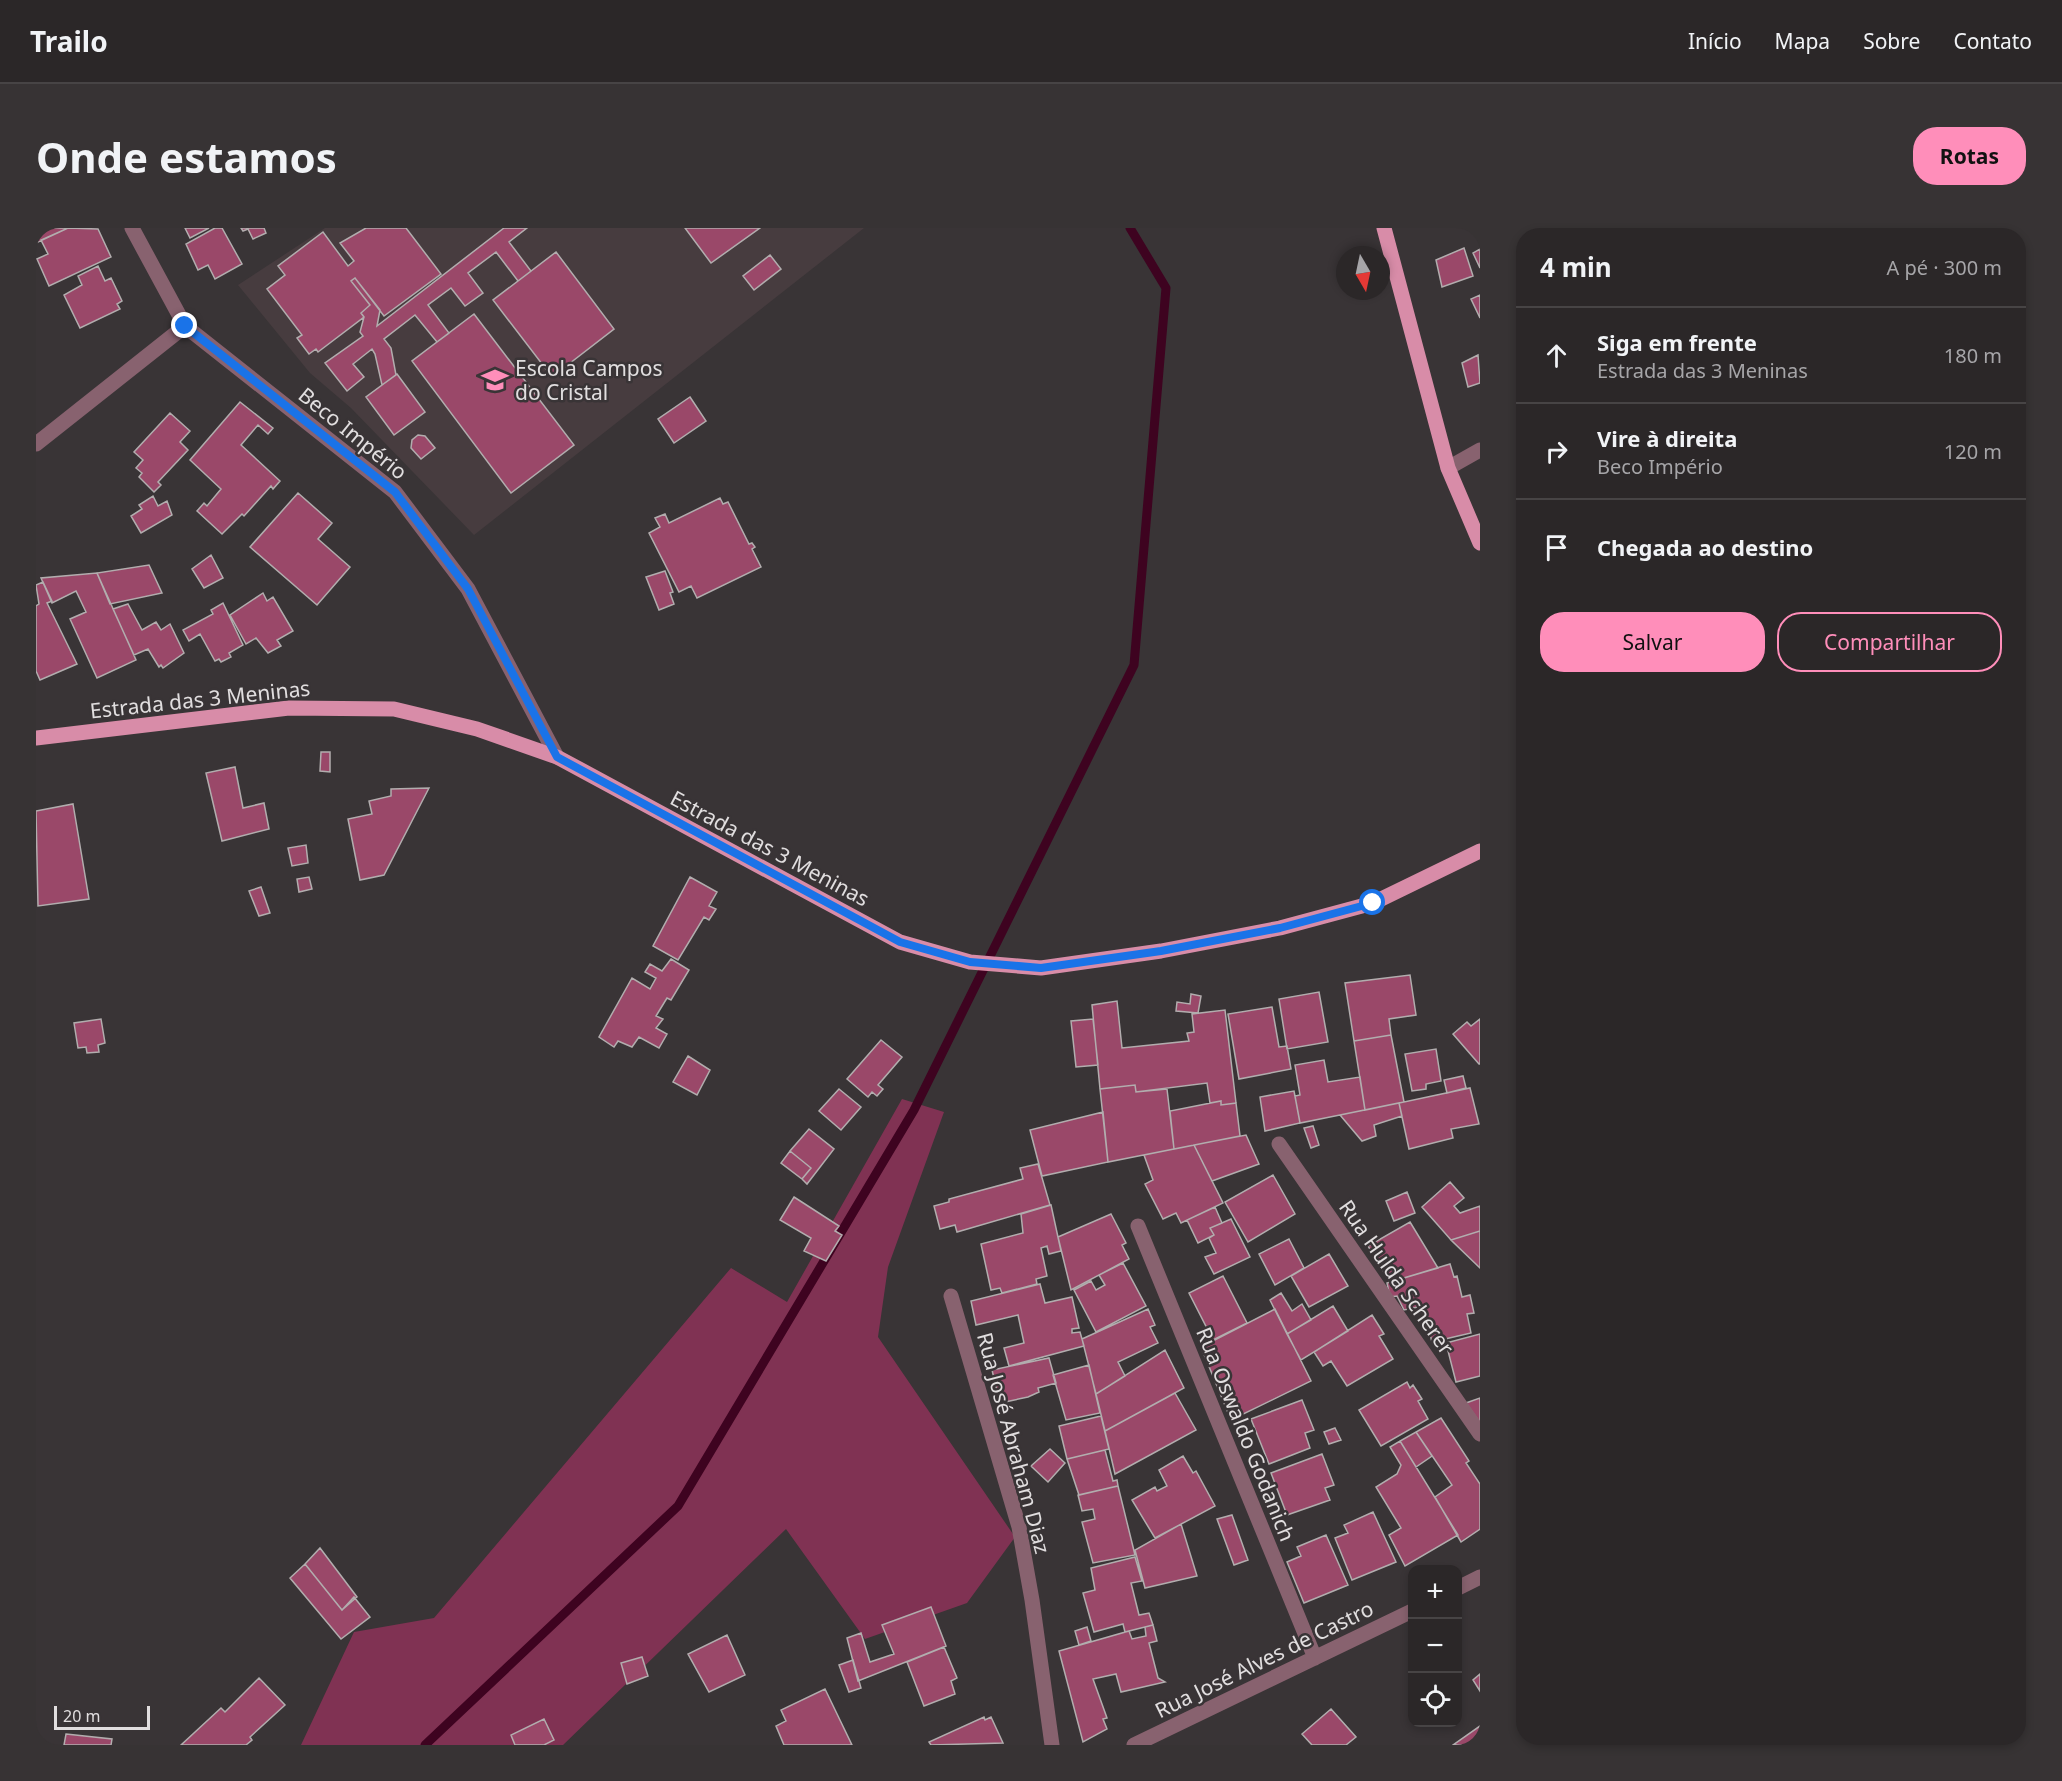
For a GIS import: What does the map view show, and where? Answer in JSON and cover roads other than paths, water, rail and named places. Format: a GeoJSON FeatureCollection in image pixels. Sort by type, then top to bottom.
{"type":"FeatureCollection","features":[{"type":"Feature","properties":{"kind":"main road"},"geometry":{"type":"LineString","coordinates":[[1384,228],[1448,468],[1480,543]]}},
{"type":"Feature","properties":{"kind":"main road","name":"Estrada das 3 Meninas"},"geometry":{"type":"LineString","coordinates":[[36,738],[289,708],[394,709],[477,729],[557,757],[900,942],[970,962],[1041,968],[1161,951],[1290,926],[1373,903],[1480,850]]}},
{"type":"Feature","properties":{"kind":"street","name":"Beco Império"},"geometry":{"type":"LineString","coordinates":[[132,228],[185,326],[395,492],[468,589],[557,757]]}},
{"type":"Feature","properties":{"kind":"street"},"geometry":{"type":"LineString","coordinates":[[36,444],[185,326]]}},
{"type":"Feature","properties":{"kind":"street"},"geometry":{"type":"LineString","coordinates":[[1448,468],[1480,450]]}},
{"type":"Feature","properties":{"kind":"street","name":"Rua Hulda Scherer"},"geometry":{"type":"LineString","coordinates":[[1279,1144],[1480,1434]]}},
{"type":"Feature","properties":{"kind":"street","name":"Rua Oswaldo Godanich"},"geometry":{"type":"LineString","coordinates":[[1138,1226],[1316,1658]]}},
{"type":"Feature","properties":{"kind":"street","name":"Rua José Abraham Diaz"},"geometry":{"type":"LineString","coordinates":[[951,1296],[1019,1527],[1032,1600],[1052,1745]]}},
{"type":"Feature","properties":{"kind":"street"},"geometry":{"type":"LineString","coordinates":[[1462,1586],[1480,1577]]}},
{"type":"Feature","properties":{"kind":"street","name":"Rua José Alves de Castro"},"geometry":{"type":"LineString","coordinates":[[1134,1745],[1408,1613]]}},
{"type":"Feature","properties":{"kind":"waterway"},"geometry":{"type":"LineString","coordinates":[[425,1745],[678,1506],[914,1110],[1134,665],[1166,288],[1130,228]]}},
{"type":"Feature","properties":{"kind":"place","name":"Escola Campos do Cristal"},"geometry":{"type":"Point","coordinates":[495,380]}}]}
